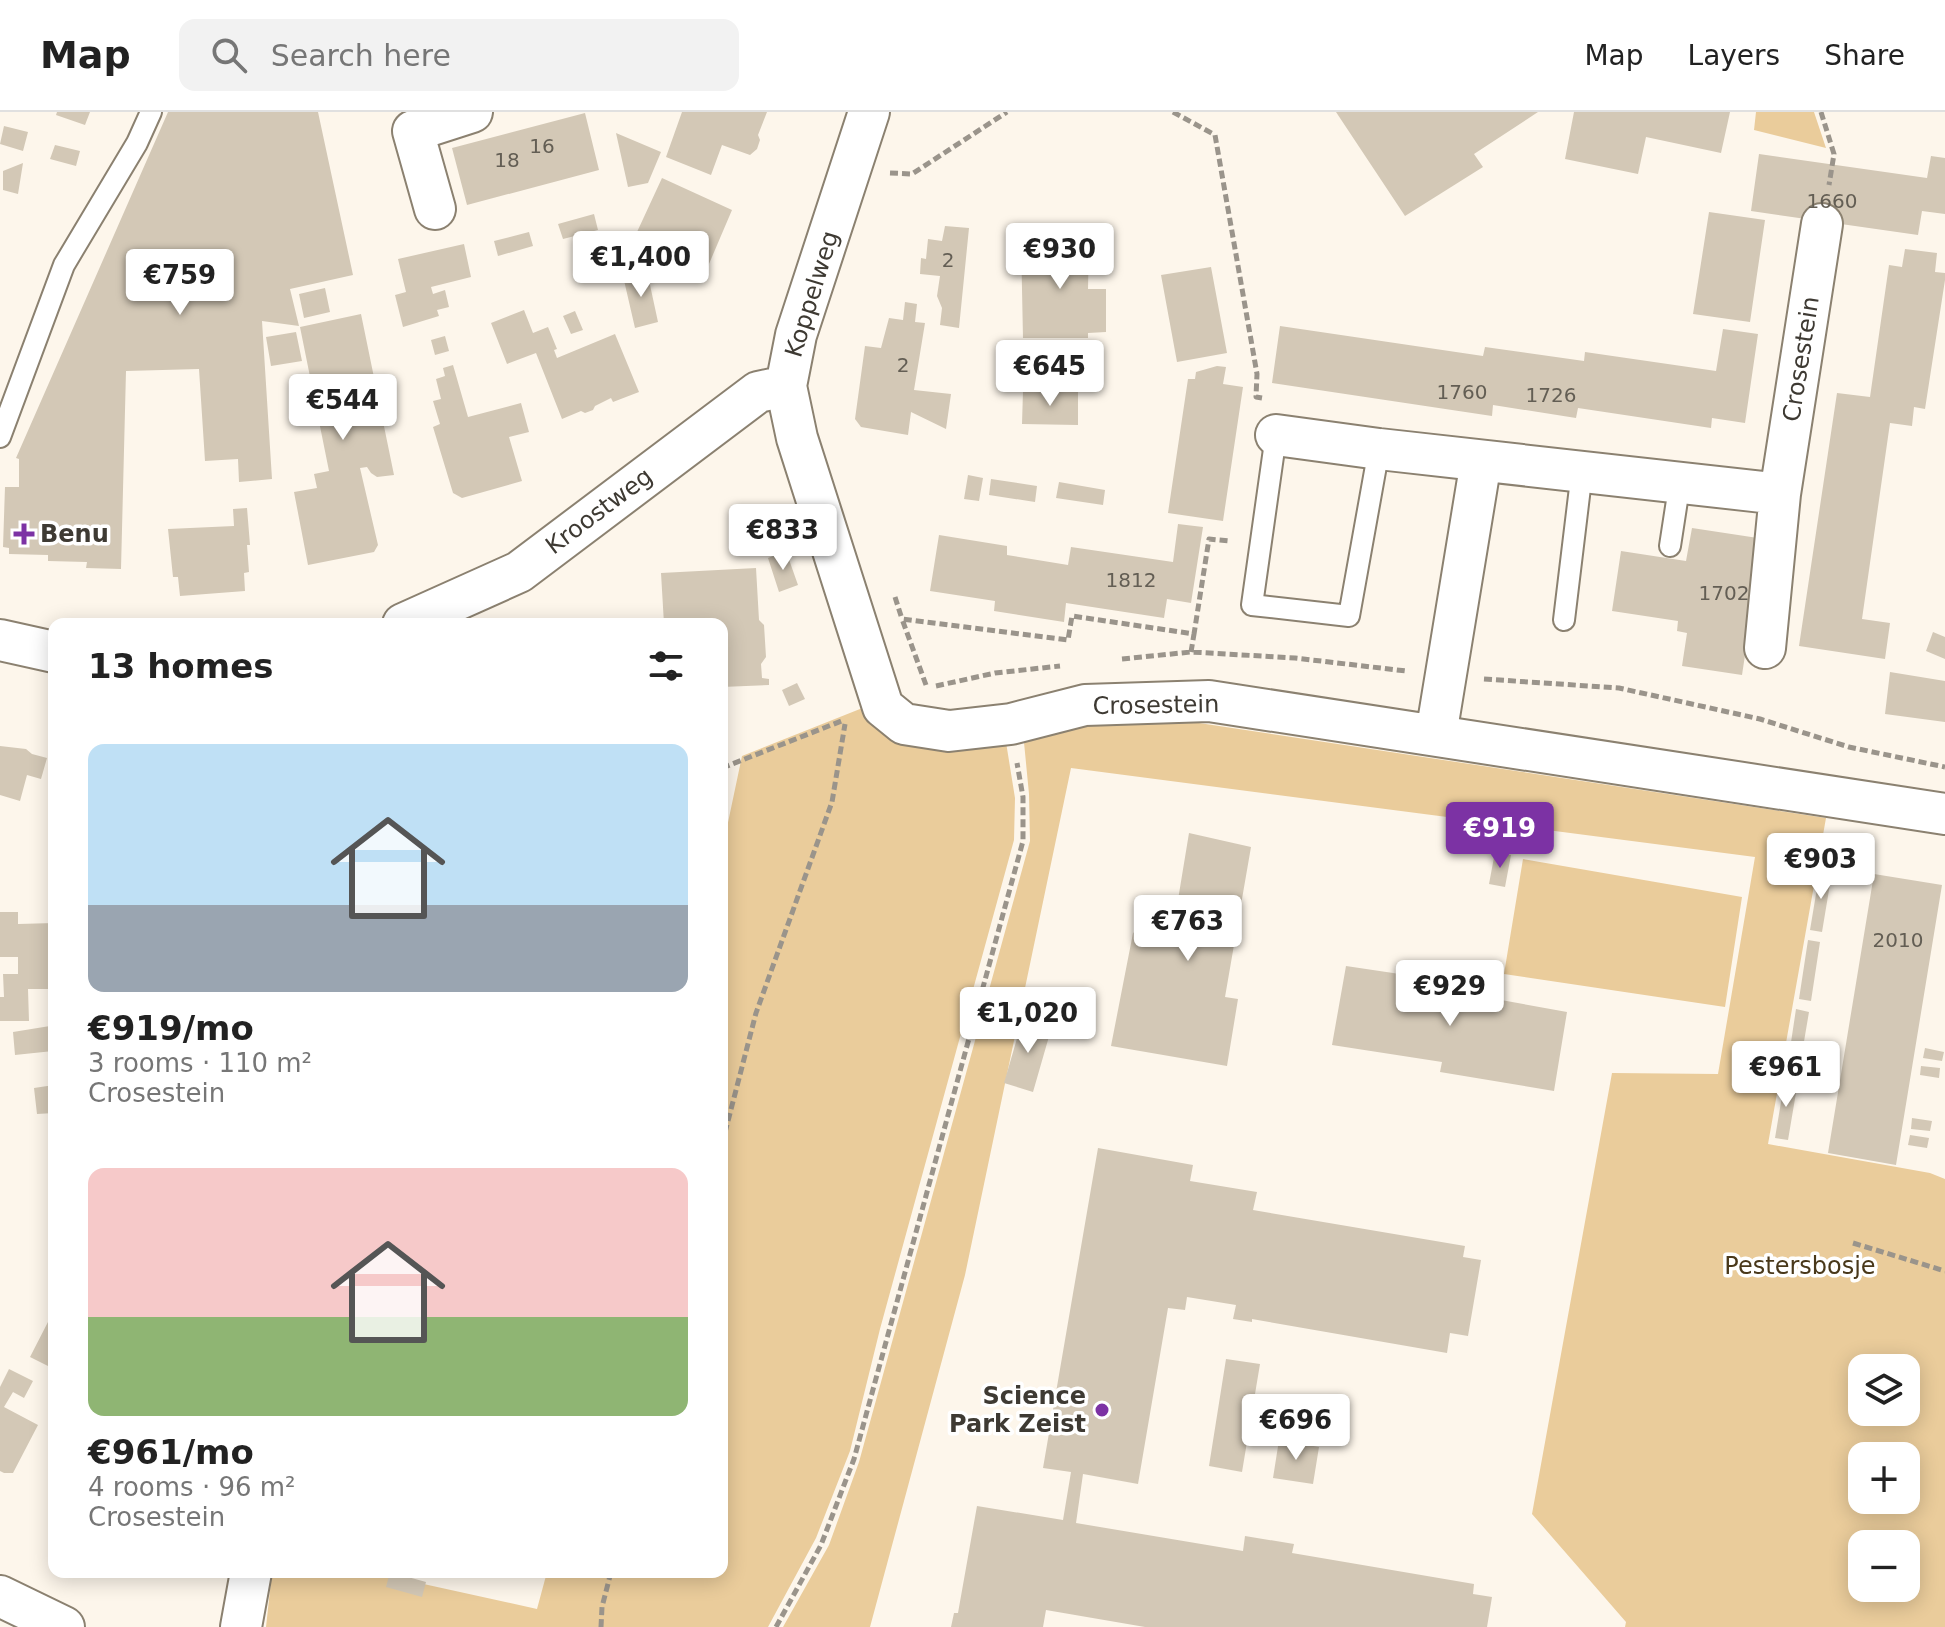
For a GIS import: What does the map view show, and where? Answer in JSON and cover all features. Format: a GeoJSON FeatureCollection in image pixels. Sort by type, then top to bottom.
{"type":"FeatureCollection","features":[{"type":"Feature","properties":{"kind":"street"},"geometry":{"type":"LineString","coordinates":[[435,209],[413,131],[472,112]]}},
{"type":"Feature","properties":{"kind":"street","name":"Koppelweg"},"geometry":{"type":"LineString","coordinates":[[869,112],[796,335],[786,386],[797,438],[883,707]]}},
{"type":"Feature","properties":{"kind":"street","name":"Crosestein"},"geometry":{"type":"LineString","coordinates":[[1765,648],[1780,494],[1822,224]]}},
{"type":"Feature","properties":{"kind":"street","name":"Kroostweg"},"geometry":{"type":"LineString","coordinates":[[416,618],[519,572],[758,392],[786,386]]}},
{"type":"Feature","properties":{"kind":"street"},"geometry":{"type":"LineString","coordinates":[[1265,415],[1379,449],[1780,494]]}},
{"type":"Feature","properties":{"kind":"street"},"geometry":{"type":"LineString","coordinates":[[1436,735],[1481,461]]}},
{"type":"Feature","properties":{"kind":"street"},"geometry":{"type":"LineString","coordinates":[[0,640],[48,651]]}},
{"type":"Feature","properties":{"kind":"street","name":"Crosestein"},"geometry":{"type":"LineString","coordinates":[[883,707],[904,724],[949,731],[1011,724],[1085,705],[1209,701],[1945,814]]}},
{"type":"Feature","properties":{"kind":"street"},"geometry":{"type":"LineString","coordinates":[[241,1627],[250,1578]]}},
{"type":"Feature","properties":{"kind":"street"},"geometry":{"type":"LineString","coordinates":[[0,1596],[64,1627]]}},
{"type":"Feature","properties":{"kind":"lane"},"geometry":{"type":"LineString","coordinates":[[0,437],[64,265],[137,143],[151,112]]}},
{"type":"Feature","properties":{"kind":"lane"},"geometry":{"type":"LineString","coordinates":[[1265,415],[1252,605],[1349,616],[1379,449]]}},
{"type":"Feature","properties":{"kind":"lane"},"geometry":{"type":"LineString","coordinates":[[1564,620],[1582,471]]}},
{"type":"Feature","properties":{"kind":"lane"},"geometry":{"type":"LineString","coordinates":[[1670,546],[1680,481]]}},
{"type":"Feature","properties":{"kind":"path"},"geometry":{"type":"LineString","coordinates":[[849,171],[912,174],[1007,112]]}},
{"type":"Feature","properties":{"kind":"path"},"geometry":{"type":"LineString","coordinates":[[1173,112],[1215,135],[1257,374],[1256,397],[1265,415]]}},
{"type":"Feature","properties":{"kind":"path"},"geometry":{"type":"LineString","coordinates":[[1821,112],[1834,154],[1822,224]]}},
{"type":"Feature","properties":{"kind":"path"},"geometry":{"type":"LineString","coordinates":[[1256,397],[1265,415]]}},
{"type":"Feature","properties":{"kind":"path"},"geometry":{"type":"LineString","coordinates":[[1191,652],[1209,539],[1232,541],[1234,527]]}},
{"type":"Feature","properties":{"kind":"path"},"geometry":{"type":"LineString","coordinates":[[927,687],[902,619],[1068,640],[1072,616],[1194,634]]}},
{"type":"Feature","properties":{"kind":"path"},"geometry":{"type":"LineString","coordinates":[[776,1627],[821,1545],[854,1459],[1023,841],[1023,797],[1011,724],[995,673]]}},
{"type":"Feature","properties":{"kind":"path"},"geometry":{"type":"LineString","coordinates":[[728,766],[846,720],[832,802],[756,1013],[728,1121]]}},
{"type":"Feature","properties":{"kind":"path"},"geometry":{"type":"LineString","coordinates":[[1853,1243],[1945,1271]]}},
{"type":"Feature","properties":{"kind":"path"},"geometry":{"type":"LineString","coordinates":[[601,1627],[602,1607],[609,1578]]}},
{"type":"Feature","properties":{"kind":"green space"},"geometry":{"type":"Polygon","coordinates":[[[1756,112],[1814,112],[1826,148],[1754,130],[1756,112]]]}},
{"type":"Feature","properties":{"kind":"green space"},"geometry":{"type":"Polygon","coordinates":[[[865,707],[1005,736],[1015,798],[1014,840],[880,1329],[850,1451],[816,1538],[768,1627],[266,1627],[271,1578],[396,1578],[537,1609],[545,1578],[728,1578],[728,822],[742,756],[865,707]]]}},
{"type":"Feature","properties":{"kind":"green space","name":"Pestersbosje"},"geometry":{"type":"Polygon","coordinates":[[[1199,723],[1826,818],[1768,1144],[1930,1173],[1945,1179],[1945,1627],[1625,1627],[1626,1622],[1532,1514],[1612,1073],[1718,1074],[1755,857],[1071,768],[965,1275],[870,1627],[783,1627],[829,1545],[859,1462],[1030,841],[1023,732],[1074,724],[1199,723]]]}},
{"type":"Feature","properties":{"kind":"green space"},"geometry":{"type":"Polygon","coordinates":[[[1523,859],[1742,897],[1725,1007],[1504,974],[1523,859]]]}},
{"type":"Feature","properties":{"kind":"building"},"geometry":{"type":"Polygon","coordinates":[[[57,112],[90,112],[85,125],[56,115],[57,112]]]}},
{"type":"Feature","properties":{"kind":"building"},"geometry":{"type":"Polygon","coordinates":[[[168,112],[318,112],[353,275],[290,289],[299,326],[262,321],[272,479],[239,482],[238,459],[205,461],[199,369],[126,371],[121,569],[86,568],[87,562],[48,561],[48,555],[9,554],[9,548],[3,547],[5,487],[19,487],[19,459],[16,458],[168,112]]]}},
{"type":"Feature","properties":{"kind":"building"},"geometry":{"type":"Polygon","coordinates":[[[682,112],[767,112],[758,135],[757,149],[750,155],[722,145],[711,175],[666,157],[682,112]]]}},
{"type":"Feature","properties":{"kind":"building"},"geometry":{"type":"Polygon","coordinates":[[[1336,112],[1538,112],[1474,154],[1483,167],[1405,216],[1336,112]]]}},
{"type":"Feature","properties":{"kind":"building"},"geometry":{"type":"Polygon","coordinates":[[[1574,112],[1730,112],[1721,153],[1646,137],[1638,174],[1565,159],[1574,112]]]}},
{"type":"Feature","properties":{"kind":"building"},"geometry":{"type":"Polygon","coordinates":[[[585,113],[599,170],[467,205],[452,148],[585,113]]]}},
{"type":"Feature","properties":{"kind":"building"},"geometry":{"type":"Polygon","coordinates":[[[4,126],[28,132],[23,151],[0,144],[4,126]]]}},
{"type":"Feature","properties":{"kind":"building"},"geometry":{"type":"Polygon","coordinates":[[[616,133],[661,152],[648,183],[628,187],[616,133]]]}},
{"type":"Feature","properties":{"kind":"building"},"geometry":{"type":"Polygon","coordinates":[[[55,145],[80,151],[76,166],[50,159],[55,145]]]}},
{"type":"Feature","properties":{"kind":"building"},"geometry":{"type":"Polygon","coordinates":[[[1759,154],[1927,178],[1931,156],[1945,158],[1945,214],[1922,211],[1918,235],[1751,211],[1759,154]]]}},
{"type":"Feature","properties":{"kind":"building"},"geometry":{"type":"Polygon","coordinates":[[[23,163],[18,194],[3,190],[3,171],[23,163]]]}},
{"type":"Feature","properties":{"kind":"building"},"geometry":{"type":"Polygon","coordinates":[[[662,178],[732,210],[703,278],[642,249],[637,232],[662,178]]]}},
{"type":"Feature","properties":{"kind":"building"},"geometry":{"type":"Polygon","coordinates":[[[1709,212],[1765,220],[1750,322],[1693,314],[1709,212]]]}},
{"type":"Feature","properties":{"kind":"building"},"geometry":{"type":"Polygon","coordinates":[[[594,214],[598,230],[563,239],[558,224],[594,214]]]}},
{"type":"Feature","properties":{"kind":"building"},"geometry":{"type":"Polygon","coordinates":[[[945,226],[969,228],[959,328],[940,325],[942,308],[937,296],[940,276],[920,274],[921,258],[926,259],[928,239],[942,241],[945,226]]]}},
{"type":"Feature","properties":{"kind":"building"},"geometry":{"type":"Polygon","coordinates":[[[529,232],[533,246],[498,256],[494,241],[529,232]]]}},
{"type":"Feature","properties":{"kind":"building"},"geometry":{"type":"Polygon","coordinates":[[[1021,240],[1089,241],[1088,289],[1106,289],[1106,332],[1088,333],[1088,338],[1023,338],[1021,240]]]}},
{"type":"Feature","properties":{"kind":"building"},"geometry":{"type":"Polygon","coordinates":[[[464,244],[471,277],[431,287],[433,294],[445,290],[449,307],[437,310],[439,316],[403,327],[395,295],[406,292],[398,259],[464,244]]]}},
{"type":"Feature","properties":{"kind":"building"},"geometry":{"type":"Polygon","coordinates":[[[1905,249],[1937,253],[1935,272],[1945,273],[1945,280],[1925,409],[1914,407],[1912,426],[1890,423],[1862,619],[1890,623],[1885,659],[1799,646],[1837,393],[1870,397],[1889,265],[1902,267],[1905,249]]]}},
{"type":"Feature","properties":{"kind":"building"},"geometry":{"type":"Polygon","coordinates":[[[1211,267],[1227,353],[1177,362],[1161,275],[1211,267]]]}},
{"type":"Feature","properties":{"kind":"building"},"geometry":{"type":"Polygon","coordinates":[[[647,271],[658,322],[635,328],[623,276],[647,271]]]}},
{"type":"Feature","properties":{"kind":"building"},"geometry":{"type":"Polygon","coordinates":[[[325,288],[330,312],[304,318],[299,294],[325,288]]]}},
{"type":"Feature","properties":{"kind":"building"},"geometry":{"type":"Polygon","coordinates":[[[905,302],[917,304],[915,322],[925,323],[914,390],[951,394],[946,429],[911,412],[908,435],[861,427],[855,419],[865,346],[881,348],[889,318],[903,320],[905,302]]]}},
{"type":"Feature","properties":{"kind":"building"},"geometry":{"type":"Polygon","coordinates":[[[524,310],[533,333],[548,327],[557,349],[554,350],[557,358],[615,334],[639,392],[613,402],[611,398],[593,410],[562,419],[536,353],[507,364],[491,323],[524,310]]]}},
{"type":"Feature","properties":{"kind":"building"},"geometry":{"type":"Polygon","coordinates":[[[575,311],[583,330],[571,334],[563,316],[575,311]]]}},
{"type":"Feature","properties":{"kind":"building"},"geometry":{"type":"Polygon","coordinates":[[[361,314],[394,475],[377,477],[367,467],[360,468],[378,545],[374,552],[308,565],[294,492],[317,488],[314,474],[329,471],[300,327],[361,314]]]}},
{"type":"Feature","properties":{"kind":"building"},"geometry":{"type":"Polygon","coordinates":[[[1280,326],[1483,356],[1485,347],[1584,361],[1585,352],[1716,371],[1723,329],[1758,334],[1745,423],[1712,418],[1711,428],[1578,408],[1576,418],[1493,405],[1492,416],[1272,383],[1280,326]]]}},
{"type":"Feature","properties":{"kind":"building"},"geometry":{"type":"Polygon","coordinates":[[[296,332],[302,361],[271,366],[266,337],[296,332]]]}},
{"type":"Feature","properties":{"kind":"building"},"geometry":{"type":"Polygon","coordinates":[[[445,336],[449,351],[435,355],[431,340],[445,336]]]}},
{"type":"Feature","properties":{"kind":"building"},"geometry":{"type":"Polygon","coordinates":[[[453,365],[468,417],[521,403],[529,432],[509,437],[522,481],[462,498],[453,493],[433,427],[440,424],[433,401],[441,399],[436,379],[445,376],[443,368],[453,365]]]}},
{"type":"Feature","properties":{"kind":"building"},"geometry":{"type":"Polygon","coordinates":[[[1217,366],[1226,367],[1223,384],[1243,387],[1223,521],[1168,513],[1188,379],[1195,379],[1196,372],[1217,366]]]}},
{"type":"Feature","properties":{"kind":"building"},"geometry":{"type":"Polygon","coordinates":[[[1023,391],[1078,392],[1078,425],[1022,424],[1023,391]]]}},
{"type":"Feature","properties":{"kind":"building"},"geometry":{"type":"Polygon","coordinates":[[[968,475],[983,478],[979,501],[964,499],[968,475]]]}},
{"type":"Feature","properties":{"kind":"building"},"geometry":{"type":"Polygon","coordinates":[[[991,479],[1037,486],[1035,502],[989,495],[991,479]]]}},
{"type":"Feature","properties":{"kind":"building"},"geometry":{"type":"Polygon","coordinates":[[[1059,482],[1105,490],[1103,505],[1056,498],[1059,482]]]}},
{"type":"Feature","properties":{"kind":"building"},"geometry":{"type":"Polygon","coordinates":[[[247,508],[250,545],[247,545],[249,572],[244,573],[245,591],[180,596],[178,577],[173,577],[168,529],[234,526],[233,509],[247,508]]]}},
{"type":"Feature","properties":{"kind":"building"},"geometry":{"type":"Polygon","coordinates":[[[1178,524],[1203,527],[1191,603],[1167,599],[1164,618],[1066,603],[1064,622],[994,611],[995,601],[930,591],[939,535],[1007,546],[1007,555],[1068,565],[1071,547],[1173,562],[1178,524]]]}},
{"type":"Feature","properties":{"kind":"building"},"geometry":{"type":"Polygon","coordinates":[[[1692,528],[1771,540],[1742,675],[1682,666],[1687,633],[1677,631],[1678,621],[1612,611],[1621,551],[1686,561],[1692,528]]]}},
{"type":"Feature","properties":{"kind":"building"},"geometry":{"type":"Polygon","coordinates":[[[786,551],[798,585],[779,592],[768,558],[786,551]]]}},
{"type":"Feature","properties":{"kind":"building"},"geometry":{"type":"Polygon","coordinates":[[[756,568],[759,620],[764,625],[766,657],[761,664],[762,678],[769,679],[769,685],[728,687],[728,618],[664,618],[661,573],[756,568]]]}},
{"type":"Feature","properties":{"kind":"building"},"geometry":{"type":"Polygon","coordinates":[[[1933,632],[1945,637],[1945,659],[1926,651],[1933,632]]]}},
{"type":"Feature","properties":{"kind":"building"},"geometry":{"type":"Polygon","coordinates":[[[1890,672],[1945,681],[1945,722],[1885,714],[1890,672]]]}},
{"type":"Feature","properties":{"kind":"building"},"geometry":{"type":"Polygon","coordinates":[[[797,683],[805,699],[789,706],[782,690],[797,683]]]}},
{"type":"Feature","properties":{"kind":"building"},"geometry":{"type":"Polygon","coordinates":[[[0,746],[26,749],[47,758],[41,779],[27,775],[20,801],[0,795],[0,746]]]}},
{"type":"Feature","properties":{"kind":"building"},"geometry":{"type":"Polygon","coordinates":[[[1189,833],[1251,847],[1225,997],[1238,999],[1227,1066],[1111,1046],[1133,933],[1145,925],[1173,930],[1189,833]]]}},
{"type":"Feature","properties":{"kind":"building"},"geometry":{"type":"Polygon","coordinates":[[[1830,847],[1848,850],[1845,868],[1828,865],[1830,847]]]}},
{"type":"Feature","properties":{"kind":"building"},"geometry":{"type":"Polygon","coordinates":[[[1495,852],[1511,855],[1505,887],[1489,884],[1495,852]]]}},
{"type":"Feature","properties":{"kind":"building"},"geometry":{"type":"Polygon","coordinates":[[[1820,870],[1832,872],[1822,932],[1810,930],[1820,870]]]}},
{"type":"Feature","properties":{"kind":"building"},"geometry":{"type":"Polygon","coordinates":[[[1874,874],[1942,885],[1896,1165],[1828,1153],[1874,874]]]}},
{"type":"Feature","properties":{"kind":"building"},"geometry":{"type":"Polygon","coordinates":[[[0,912],[18,912],[18,924],[48,923],[48,989],[28,989],[29,1021],[0,1021],[0,997],[4,997],[3,974],[18,974],[18,957],[0,957],[0,912]]]}},
{"type":"Feature","properties":{"kind":"building"},"geometry":{"type":"Polygon","coordinates":[[[1808,940],[1820,942],[1811,1001],[1799,999],[1808,940]]]}},
{"type":"Feature","properties":{"kind":"building"},"geometry":{"type":"Polygon","coordinates":[[[1346,966],[1460,983],[1457,992],[1567,1012],[1554,1091],[1440,1072],[1442,1062],[1332,1045],[1346,966]]]}},
{"type":"Feature","properties":{"kind":"building"},"geometry":{"type":"Polygon","coordinates":[[[1796,1009],[1809,1012],[1799,1071],[1787,1069],[1796,1009]]]}},
{"type":"Feature","properties":{"kind":"building"},"geometry":{"type":"Polygon","coordinates":[[[1023,1018],[1052,1026],[1033,1092],[1004,1083],[1023,1018]]]}},
{"type":"Feature","properties":{"kind":"building"},"geometry":{"type":"Polygon","coordinates":[[[48,1026],[48,1052],[15,1055],[13,1032],[48,1026]]]}},
{"type":"Feature","properties":{"kind":"building"},"geometry":{"type":"Polygon","coordinates":[[[1925,1048],[1944,1052],[1942,1061],[1923,1058],[1925,1048]]]}},
{"type":"Feature","properties":{"kind":"building"},"geometry":{"type":"Polygon","coordinates":[[[1921,1066],[1940,1068],[1939,1078],[1920,1075],[1921,1066]]]}},
{"type":"Feature","properties":{"kind":"building"},"geometry":{"type":"Polygon","coordinates":[[[1785,1078],[1798,1081],[1788,1140],[1775,1138],[1785,1078]]]}},
{"type":"Feature","properties":{"kind":"building"},"geometry":{"type":"Polygon","coordinates":[[[48,1086],[48,1113],[37,1114],[34,1088],[48,1086]]]}},
{"type":"Feature","properties":{"kind":"building"},"geometry":{"type":"Polygon","coordinates":[[[1912,1118],[1932,1121],[1930,1131],[1911,1129],[1912,1118]]]}},
{"type":"Feature","properties":{"kind":"building"},"geometry":{"type":"Polygon","coordinates":[[[1910,1135],[1929,1138],[1927,1148],[1908,1145],[1910,1135]]]}},
{"type":"Feature","properties":{"kind":"building","name":"Science Park Zeist"},"geometry":{"type":"Polygon","coordinates":[[[1098,1148],[1193,1165],[1190,1181],[1257,1192],[1253,1210],[1465,1246],[1463,1257],[1481,1260],[1468,1336],[1450,1333],[1447,1353],[1252,1319],[1252,1322],[1233,1319],[1236,1305],[1187,1297],[1185,1310],[1168,1308],[1138,1484],[1083,1474],[1076,1523],[1243,1551],[1245,1536],[1294,1544],[1292,1553],[1474,1584],[1473,1594],[1492,1597],[1487,1627],[1145,1627],[1046,1610],[1043,1627],[951,1627],[954,1613],[958,1613],[977,1506],[1063,1520],[1071,1472],[1043,1468],[1098,1148]]]}},
{"type":"Feature","properties":{"kind":"building"},"geometry":{"type":"Polygon","coordinates":[[[48,1322],[48,1366],[30,1357],[48,1322]]]}},
{"type":"Feature","properties":{"kind":"building"},"geometry":{"type":"Polygon","coordinates":[[[1226,1359],[1260,1364],[1242,1472],[1209,1466],[1226,1359]]]}},
{"type":"Feature","properties":{"kind":"building"},"geometry":{"type":"Polygon","coordinates":[[[9,1369],[33,1381],[24,1398],[13,1392],[4,1407],[38,1425],[13,1473],[4,1473],[0,1471],[0,1387],[9,1369]]]}},
{"type":"Feature","properties":{"kind":"building"},"geometry":{"type":"Polygon","coordinates":[[[1279,1440],[1319,1447],[1313,1484],[1273,1478],[1279,1440]]]}},
{"type":"Feature","properties":{"kind":"building"},"geometry":{"type":"Polygon","coordinates":[[[388,1578],[412,1578],[426,1582],[422,1597],[386,1587],[388,1578]]]}},
{"type":"Feature","properties":{"kind":"place","name":"Benu"},"geometry":{"type":"Point","coordinates":[24,534]}},
{"type":"Feature","properties":{"kind":"place","name":"Science Park Zeist"},"geometry":{"type":"Point","coordinates":[1102,1410]}}]}
